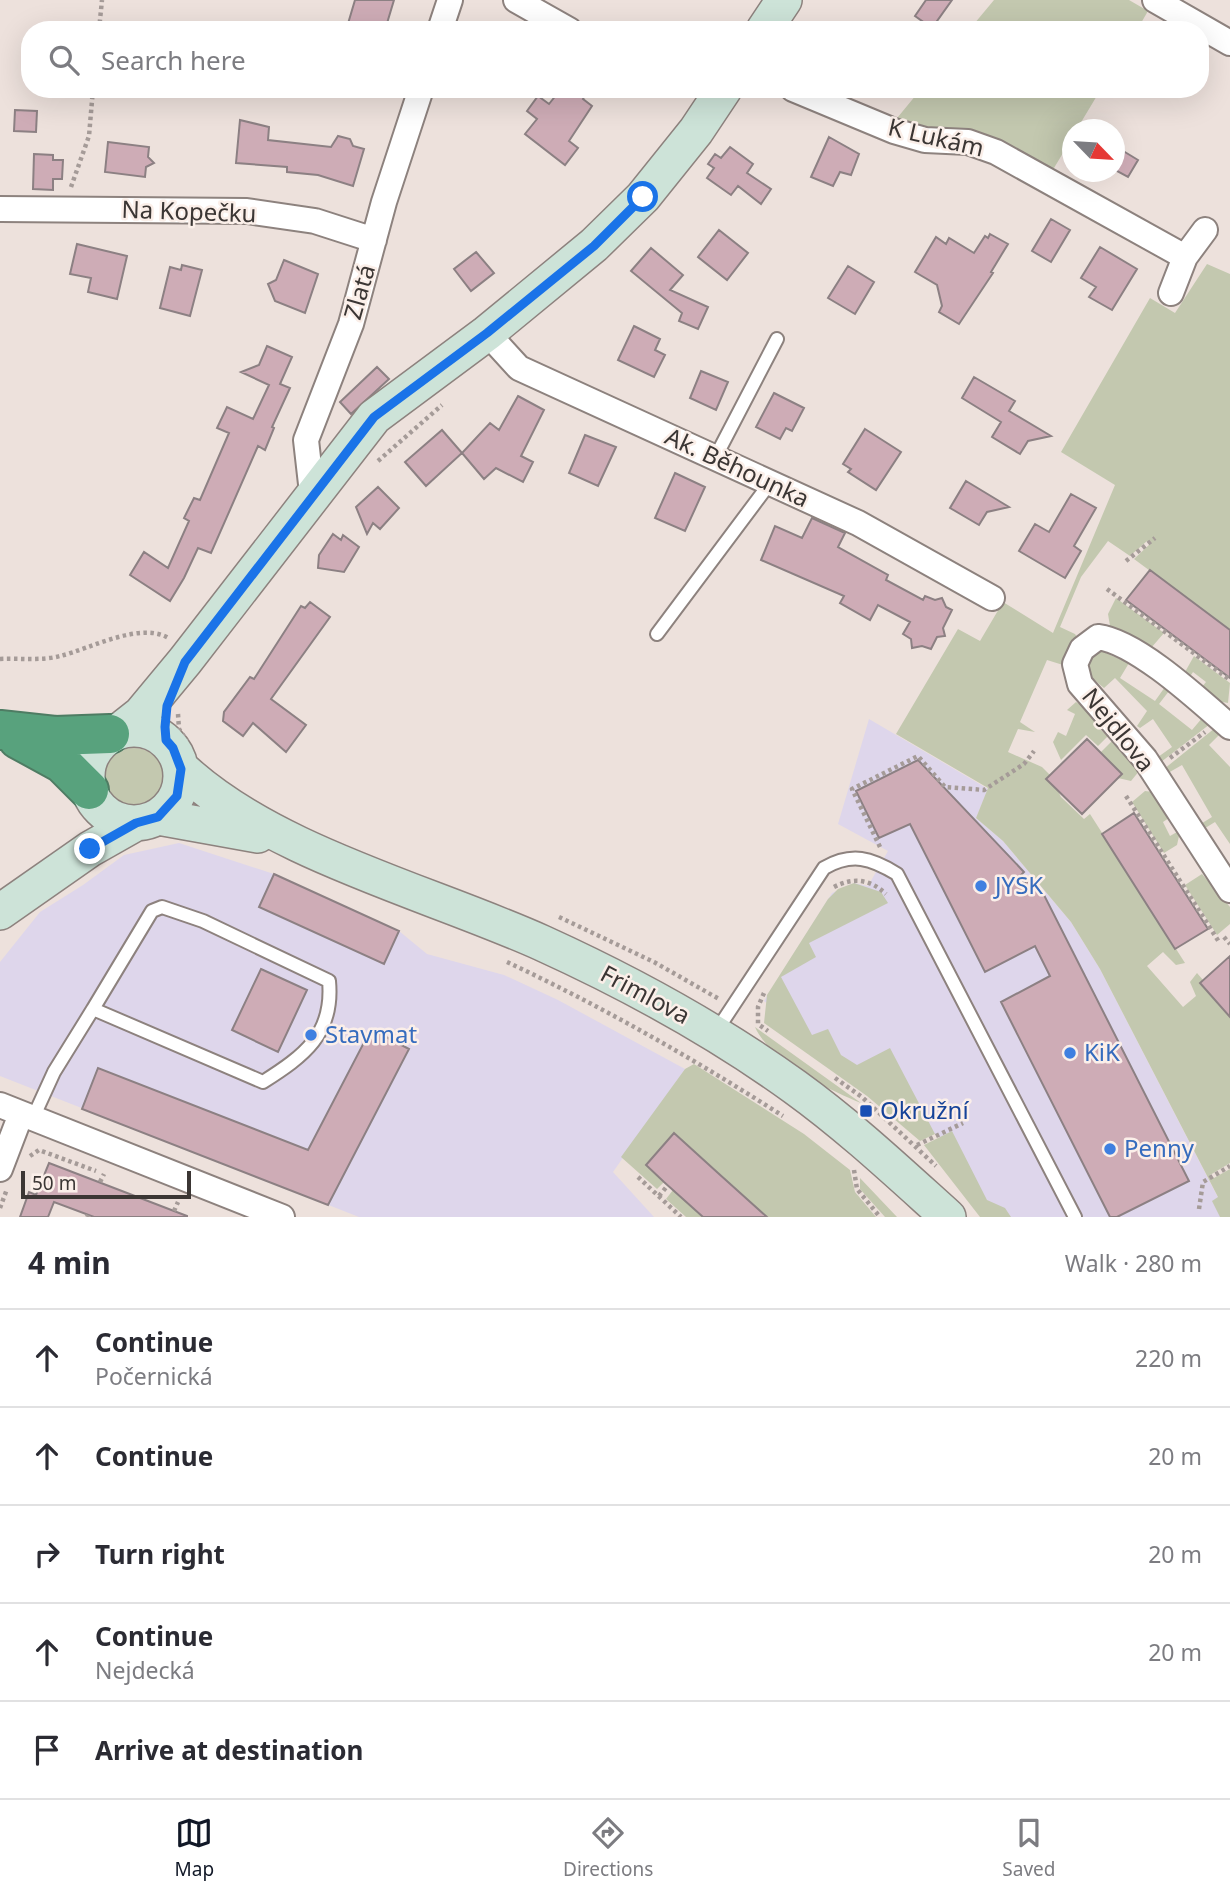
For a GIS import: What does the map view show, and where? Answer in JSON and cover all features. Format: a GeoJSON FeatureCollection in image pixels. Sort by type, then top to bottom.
{"type":"FeatureCollection","features":[{"type":"Feature","properties":{"kind":"highway"},"geometry":{"type":"LineString","coordinates":[[0,731],[55,736],[116,732]]}},
{"type":"Feature","properties":{"kind":"highway"},"geometry":{"type":"LineString","coordinates":[[0,731],[62,763],[90,794]]}},
{"type":"Feature","properties":{"kind":"main road"},"geometry":{"type":"LineString","coordinates":[[770,21],[784,0]]}},
{"type":"Feature","properties":{"kind":"main road"},"geometry":{"type":"LineString","coordinates":[[53,875],[74,847],[88,814],[90,794],[87,774],[90,758],[98,744],[141,714],[374,417],[487,333],[594,246],[643,197],[696,131],[718,98]]}},
{"type":"Feature","properties":{"kind":"main road"},"geometry":{"type":"LineString","coordinates":[[0,912],[113,835],[147,820],[177,796],[180,741],[167,706],[187,658]]}},
{"type":"Feature","properties":{"kind":"main road"},"geometry":{"type":"LineString","coordinates":[[116,732],[138,728],[180,741]]}},
{"type":"Feature","properties":{"kind":"main road","name":"Frimlova"},"geometry":{"type":"LineString","coordinates":[[180,741],[223,802],[299,844],[542,943],[624,983],[715,1033],[826,1110],[948,1217]]}},
{"type":"Feature","properties":{"kind":"main road"},"geometry":{"type":"LineString","coordinates":[[90,794],[110,817],[147,820]]}},
{"type":"Feature","properties":{"kind":"main road","name":"Frimlova"},"geometry":{"type":"LineString","coordinates":[[147,820],[214,824],[299,844]]}},
{"type":"Feature","properties":{"kind":"street"},"geometry":{"type":"LineString","coordinates":[[443,21],[450,0]]}},
{"type":"Feature","properties":{"kind":"street"},"geometry":{"type":"LineString","coordinates":[[516,0],[553,21]]}},
{"type":"Feature","properties":{"kind":"street"},"geometry":{"type":"LineString","coordinates":[[1155,0],[1192,21]]}},
{"type":"Feature","properties":{"kind":"street"},"geometry":{"type":"LineString","coordinates":[[1209,31],[1230,43]]}},
{"type":"Feature","properties":{"kind":"street","name":"Zlatá"},"geometry":{"type":"LineString","coordinates":[[312,493],[306,440],[351,324],[418,98]]}},
{"type":"Feature","properties":{"kind":"street","name":"K Lukám"},"geometry":{"type":"LineString","coordinates":[[815,98],[894,131],[925,140],[968,142],[996,152],[1185,257]]}},
{"type":"Feature","properties":{"kind":"street","name":"Na Kopečku"},"geometry":{"type":"LineString","coordinates":[[0,209],[247,211],[316,221],[374,240]]}},
{"type":"Feature","properties":{"kind":"street"},"geometry":{"type":"LineString","coordinates":[[1171,293],[1185,257],[1205,230]]}},
{"type":"Feature","properties":{"kind":"street","name":"Ak. Běhounka"},"geometry":{"type":"LineString","coordinates":[[487,333],[519,368],[858,523],[992,598]]}},
{"type":"Feature","properties":{"kind":"street","name":"Nejdlova"},"geometry":{"type":"LineString","coordinates":[[1225,723],[1166,673],[1118,642],[1098,637],[1089,641],[1075,664],[1075,675],[1153,772],[1230,890]]}},
{"type":"Feature","properties":{"kind":"street"},"geometry":{"type":"LineString","coordinates":[[7,1175],[18,1113],[282,1217]]}},
{"type":"Feature","properties":{"kind":"lane"},"geometry":{"type":"LineString","coordinates":[[715,458],[777,339]]}},
{"type":"Feature","properties":{"kind":"lane"},"geometry":{"type":"LineString","coordinates":[[657,634],[770,483]]}},
{"type":"Feature","properties":{"kind":"lane"},"geometry":{"type":"LineString","coordinates":[[715,1033],[824,868],[848,857],[876,862],[897,874],[1075,1217]]}},
{"type":"Feature","properties":{"kind":"lane"},"geometry":{"type":"LineString","coordinates":[[18,1113],[54,1072],[152,911],[162,907],[203,921],[330,981],[331,999],[325,1027],[297,1060],[264,1082],[93,1009]]}},
{"type":"Feature","properties":{"kind":"path"},"geometry":{"type":"LineString","coordinates":[[100,21],[102,0]]}},
{"type":"Feature","properties":{"kind":"path"},"geometry":{"type":"LineString","coordinates":[[63,209],[89,136],[92,98]]}},
{"type":"Feature","properties":{"kind":"path"},"geometry":{"type":"LineString","coordinates":[[369,470],[449,399]]}},
{"type":"Feature","properties":{"kind":"path"},"geometry":{"type":"LineString","coordinates":[[1126,561],[1155,538]]}},
{"type":"Feature","properties":{"kind":"path"},"geometry":{"type":"LineString","coordinates":[[1107,589],[1230,681]]}},
{"type":"Feature","properties":{"kind":"path"},"geometry":{"type":"LineString","coordinates":[[0,659],[58,657],[124,636],[156,631],[187,658]]}},
{"type":"Feature","properties":{"kind":"path"},"geometry":{"type":"LineString","coordinates":[[1153,772],[1225,723]]}},
{"type":"Feature","properties":{"kind":"path"},"geometry":{"type":"LineString","coordinates":[[876,862],[880,845],[852,789],[918,756],[946,787],[984,790],[1024,764],[1034,751]]}},
{"type":"Feature","properties":{"kind":"path"},"geometry":{"type":"LineString","coordinates":[[1126,796],[1219,942]]}},
{"type":"Feature","properties":{"kind":"path"},"geometry":{"type":"LineString","coordinates":[[830,891],[835,885],[853,879],[875,885],[892,900]]}},
{"type":"Feature","properties":{"kind":"path"},"geometry":{"type":"LineString","coordinates":[[1224,937],[1230,944]]}},
{"type":"Feature","properties":{"kind":"path"},"geometry":{"type":"LineString","coordinates":[[498,958],[575,995],[699,1063],[789,1120]]}},
{"type":"Feature","properties":{"kind":"path"},"geometry":{"type":"LineString","coordinates":[[765,991],[758,1007],[758,1024],[779,1039]]}},
{"type":"Feature","properties":{"kind":"path"},"geometry":{"type":"LineString","coordinates":[[831,1075],[862,1097],[917,1145],[937,1167]]}},
{"type":"Feature","properties":{"kind":"path"},"geometry":{"type":"LineString","coordinates":[[917,1145],[963,1123]]}},
{"type":"Feature","properties":{"kind":"path"},"geometry":{"type":"LineString","coordinates":[[27,1158],[39,1150],[116,1178]]}},
{"type":"Feature","properties":{"kind":"path"},"geometry":{"type":"LineString","coordinates":[[847,1163],[863,1177]]}},
{"type":"Feature","properties":{"kind":"path"},"geometry":{"type":"LineString","coordinates":[[1199,1209],[1203,1182],[1230,1166]]}},
{"type":"Feature","properties":{"kind":"path"},"geometry":{"type":"LineString","coordinates":[[854,1170],[857,1189],[880,1217]]}},
{"type":"Feature","properties":{"kind":"path"},"geometry":{"type":"LineString","coordinates":[[100,1182],[104,1174]]}},
{"type":"Feature","properties":{"kind":"path"},"geometry":{"type":"LineString","coordinates":[[0,1208],[7,1175]]}},
{"type":"Feature","properties":{"kind":"path"},"geometry":{"type":"LineString","coordinates":[[638,1177],[681,1217]]}},
{"type":"Feature","properties":{"kind":"path"},"geometry":{"type":"LineString","coordinates":[[659,1196],[668,1185]]}},
{"type":"Feature","properties":{"kind":"path"},"geometry":{"type":"LineString","coordinates":[[165,1197],[188,1206]]}},
{"type":"Feature","properties":{"kind":"path"},"geometry":{"type":"LineString","coordinates":[[174,1211],[178,1202]]}},
{"type":"Feature","properties":{"kind":"shaded area"},"geometry":{"type":"Polygon","coordinates":[[[869,719],[988,789],[976,818],[1003,841],[1071,922],[1100,969],[1228,1217],[1000,1217],[984,1201],[945,1143],[892,1094],[764,1001],[832,893],[854,883],[868,886],[888,851],[838,824],[869,719]]]}},
{"type":"Feature","properties":{"kind":"shaded area","name":"Stavmat"},"geometry":{"type":"Polygon","coordinates":[[[179,843],[274,874],[399,931],[427,954],[504,975],[558,1000],[685,1069],[613,1172],[654,1217],[359,1217],[0,1076],[0,962],[40,912],[124,855],[179,843]]]}},
{"type":"Feature","properties":{"kind":"green space"},"geometry":{"type":"Polygon","coordinates":[[[994,0],[1129,0],[1148,11],[1142,21],[976,21],[994,0]]]}},
{"type":"Feature","properties":{"kind":"green space"},"geometry":{"type":"Polygon","coordinates":[[[914,98],[1096,98],[1083,119],[1062,119],[1062,155],[1051,173],[978,132],[893,123],[914,98]]]}},
{"type":"Feature","properties":{"kind":"green space"},"geometry":{"type":"Polygon","coordinates":[[[1207,264],[1230,274],[1230,630],[1134,559],[1151,543],[1147,541],[1130,556],[1108,541],[1081,577],[1060,627],[1075,634],[1078,639],[1063,665],[1047,660],[1020,722],[1035,732],[1018,729],[1008,752],[1042,767],[1050,775],[1061,797],[1084,819],[1090,814],[1185,963],[1176,965],[1163,952],[1147,966],[1183,1007],[1196,996],[1190,982],[1197,973],[1203,980],[1200,983],[1230,1017],[1230,1163],[1210,1175],[1214,1178],[1230,1169],[1230,1217],[1220,1217],[1212,1201],[1218,1197],[1100,969],[1071,922],[1003,841],[976,818],[988,788],[896,734],[958,629],[980,641],[1003,602],[1053,633],[1115,485],[1061,452],[1150,298],[1175,313],[1207,264]]]}},
{"type":"Feature","properties":{"kind":"green space"},"geometry":{"type":"Polygon","coordinates":[[[1116,598],[1164,633],[1151,648],[1144,648],[1110,626],[1108,614],[1116,598]]]}},
{"type":"Feature","properties":{"kind":"green space"},"geometry":{"type":"Polygon","coordinates":[[[1101,651],[1129,663],[1120,678],[1155,701],[1165,687],[1169,691],[1159,704],[1192,730],[1203,717],[1210,724],[1161,762],[1158,757],[1172,747],[1153,719],[1140,728],[1137,726],[1147,711],[1115,678],[1104,688],[1091,676],[1089,658],[1101,651]]]}},
{"type":"Feature","properties":{"kind":"green space"},"geometry":{"type":"Polygon","coordinates":[[[1194,656],[1230,683],[1228,703],[1217,701],[1201,688],[1206,682],[1193,672],[1189,678],[1185,672],[1194,656]]]}},
{"type":"Feature","properties":{"kind":"green space"},"geometry":{"type":"Polygon","coordinates":[[[1076,702],[1100,718],[1095,724],[1106,735],[1113,731],[1098,746],[1086,735],[1061,760],[1053,742],[1058,732],[1066,736],[1075,714],[1067,710],[1076,702]]]}},
{"type":"Feature","properties":{"kind":"green space"},"geometry":{"type":"Polygon","coordinates":[[[1215,728],[1222,732],[1209,745],[1230,767],[1230,844],[1215,822],[1202,830],[1199,825],[1212,817],[1182,765],[1168,773],[1164,769],[1215,728]]]}},
{"type":"Feature","properties":{"kind":"green space"},"geometry":{"type":"Polygon","coordinates":[[[1117,736],[1140,770],[1131,781],[1118,778],[1121,774],[1100,753],[1117,736]]]}},
{"type":"Feature","properties":{"kind":"green space"},"geometry":{"type":"Polygon","coordinates":[[[134,748],[157,757],[166,780],[157,803],[134,812],[111,803],[102,780],[111,757],[134,748]]]}},
{"type":"Feature","properties":{"kind":"green space"},"geometry":{"type":"Polygon","coordinates":[[[1145,791],[1153,792],[1169,818],[1163,822],[1170,836],[1177,832],[1179,836],[1177,845],[1164,853],[1132,802],[1145,791]]]}},
{"type":"Feature","properties":{"kind":"green space"},"geometry":{"type":"Polygon","coordinates":[[[1202,874],[1230,907],[1230,924],[1217,935],[1185,885],[1202,874]]]}},
{"type":"Feature","properties":{"kind":"green space"},"geometry":{"type":"Polygon","coordinates":[[[854,883],[881,892],[888,903],[809,943],[816,957],[781,977],[812,1035],[828,1029],[841,1055],[857,1065],[890,1048],[935,1134],[920,1141],[867,1096],[764,1023],[767,995],[828,899],[838,889],[854,883]]]}},
{"type":"Feature","properties":{"kind":"green space"},"geometry":{"type":"Polygon","coordinates":[[[755,1027],[861,1103],[817,1082],[786,1063],[755,1027]]]}},
{"type":"Feature","properties":{"kind":"green space"},"geometry":{"type":"Polygon","coordinates":[[[694,1064],[804,1134],[850,1170],[855,1192],[876,1217],[767,1217],[674,1134],[646,1165],[664,1182],[657,1189],[621,1157],[685,1069],[694,1064]]]}},
{"type":"Feature","properties":{"kind":"green space"},"geometry":{"type":"Polygon","coordinates":[[[952,1131],[987,1200],[1005,1208],[1011,1217],[980,1217],[924,1145],[952,1131]]]}},
{"type":"Feature","properties":{"kind":"green space"},"geometry":{"type":"Polygon","coordinates":[[[860,1178],[897,1217],[885,1217],[860,1189],[860,1178]]]}},
{"type":"Feature","properties":{"kind":"green space"},"geometry":{"type":"Polygon","coordinates":[[[673,1190],[703,1217],[686,1217],[666,1199],[673,1190]]]}},
{"type":"Feature","properties":{"kind":"building"},"geometry":{"type":"Polygon","coordinates":[[[355,0],[394,0],[388,21],[349,21],[355,0]]]}},
{"type":"Feature","properties":{"kind":"building"},"geometry":{"type":"Polygon","coordinates":[[[926,0],[952,0],[937,21],[922,21],[915,16],[926,0]]]}},
{"type":"Feature","properties":{"kind":"building"},"geometry":{"type":"Polygon","coordinates":[[[537,98],[549,104],[554,98],[584,98],[592,106],[569,141],[578,148],[565,165],[525,134],[537,119],[527,111],[537,98]]]}},
{"type":"Feature","properties":{"kind":"building"},"geometry":{"type":"Polygon","coordinates":[[[15,110],[37,111],[36,132],[14,131],[15,110]]]}},
{"type":"Feature","properties":{"kind":"building"},"geometry":{"type":"Polygon","coordinates":[[[240,120],[269,127],[268,140],[331,147],[338,136],[350,139],[353,146],[364,149],[353,186],[318,175],[287,172],[287,167],[236,163],[240,120]]]}},
{"type":"Feature","properties":{"kind":"building"},"geometry":{"type":"Polygon","coordinates":[[[829,137],[859,154],[851,175],[840,172],[833,186],[811,177],[829,137]]]}},
{"type":"Feature","properties":{"kind":"building"},"geometry":{"type":"Polygon","coordinates":[[[108,142],[149,147],[148,157],[154,163],[146,167],[145,177],[105,172],[108,142]]]}},
{"type":"Feature","properties":{"kind":"building"},"geometry":{"type":"Polygon","coordinates":[[[730,147],[753,164],[747,173],[771,189],[761,204],[738,186],[731,195],[707,178],[714,168],[708,164],[715,154],[721,158],[730,147]]]}},
{"type":"Feature","properties":{"kind":"building"},"geometry":{"type":"Polygon","coordinates":[[[1125,152],[1138,160],[1128,177],[1125,175],[1125,152]]]}},
{"type":"Feature","properties":{"kind":"building"},"geometry":{"type":"Polygon","coordinates":[[[34,154],[53,155],[53,160],[63,160],[62,179],[53,179],[53,190],[33,189],[34,154]]]}},
{"type":"Feature","properties":{"kind":"building"},"geometry":{"type":"Polygon","coordinates":[[[1051,219],[1070,230],[1051,262],[1032,251],[1051,219]]]}},
{"type":"Feature","properties":{"kind":"building"},"geometry":{"type":"Polygon","coordinates":[[[719,230],[748,253],[727,280],[698,257],[719,230]]]}},
{"type":"Feature","properties":{"kind":"building"},"geometry":{"type":"Polygon","coordinates":[[[990,234],[1008,244],[991,272],[993,273],[959,324],[939,312],[942,306],[937,285],[915,272],[936,237],[946,244],[949,238],[974,253],[985,236],[988,238],[990,234]]]}},
{"type":"Feature","properties":{"kind":"building"},"geometry":{"type":"Polygon","coordinates":[[[77,244],[127,256],[117,299],[88,292],[91,278],[70,274],[77,244]]]}},
{"type":"Feature","properties":{"kind":"building"},"geometry":{"type":"Polygon","coordinates":[[[1100,247],[1137,269],[1112,310],[1089,297],[1096,287],[1081,278],[1100,247]]]}},
{"type":"Feature","properties":{"kind":"building"},"geometry":{"type":"Polygon","coordinates":[[[651,248],[683,275],[670,290],[708,307],[698,329],[679,321],[682,313],[631,271],[651,248]]]}},
{"type":"Feature","properties":{"kind":"building"},"geometry":{"type":"Polygon","coordinates":[[[476,252],[494,273],[471,291],[454,269],[476,252]]]}},
{"type":"Feature","properties":{"kind":"building"},"geometry":{"type":"Polygon","coordinates":[[[284,260],[318,274],[305,313],[275,301],[268,284],[276,280],[284,260]]]}},
{"type":"Feature","properties":{"kind":"building"},"geometry":{"type":"Polygon","coordinates":[[[182,265],[202,270],[190,316],[160,308],[170,267],[181,270],[182,265]]]}},
{"type":"Feature","properties":{"kind":"building"},"geometry":{"type":"Polygon","coordinates":[[[848,266],[874,282],[855,314],[828,298],[848,266]]]}},
{"type":"Feature","properties":{"kind":"building"},"geometry":{"type":"Polygon","coordinates":[[[634,326],[660,339],[655,350],[665,355],[654,377],[618,360],[634,326]]]}},
{"type":"Feature","properties":{"kind":"building"},"geometry":{"type":"Polygon","coordinates":[[[267,346],[292,357],[280,384],[290,388],[272,427],[274,428],[265,450],[258,446],[211,553],[198,548],[170,601],[130,575],[144,552],[168,568],[189,521],[184,518],[194,498],[200,500],[229,433],[217,428],[227,407],[253,419],[269,385],[241,372],[259,365],[267,346]]]}},
{"type":"Feature","properties":{"kind":"building"},"geometry":{"type":"Polygon","coordinates":[[[377,367],[389,379],[351,414],[340,402],[377,367]]]}},
{"type":"Feature","properties":{"kind":"building"},"geometry":{"type":"Polygon","coordinates":[[[701,371],[728,382],[716,410],[690,398],[701,371]]]}},
{"type":"Feature","properties":{"kind":"building"},"geometry":{"type":"Polygon","coordinates":[[[974,377],[1015,401],[1009,411],[1051,436],[1028,441],[1020,454],[992,437],[1001,422],[962,398],[974,377]]]}},
{"type":"Feature","properties":{"kind":"building"},"geometry":{"type":"Polygon","coordinates":[[[774,393],[804,408],[792,431],[786,428],[780,439],[756,427],[774,393]]]}},
{"type":"Feature","properties":{"kind":"building"},"geometry":{"type":"Polygon","coordinates":[[[518,396],[544,410],[521,456],[533,462],[523,482],[496,468],[484,479],[462,453],[490,423],[499,430],[518,396]]]}},
{"type":"Feature","properties":{"kind":"building"},"geometry":{"type":"Polygon","coordinates":[[[865,429],[901,452],[876,490],[848,472],[851,469],[843,464],[865,429]]]}},
{"type":"Feature","properties":{"kind":"building"},"geometry":{"type":"Polygon","coordinates":[[[442,430],[462,453],[426,486],[405,462],[442,430]]]}},
{"type":"Feature","properties":{"kind":"building"},"geometry":{"type":"Polygon","coordinates":[[[585,435],[616,447],[598,486],[569,473],[585,435]]]}},
{"type":"Feature","properties":{"kind":"building"},"geometry":{"type":"Polygon","coordinates":[[[675,473],[705,487],[685,531],[655,518],[675,473]]]}},
{"type":"Feature","properties":{"kind":"building"},"geometry":{"type":"Polygon","coordinates":[[[966,481],[1009,507],[987,512],[979,525],[950,508],[966,481]]]}},
{"type":"Feature","properties":{"kind":"building"},"geometry":{"type":"Polygon","coordinates":[[[378,487],[399,508],[380,529],[373,523],[367,534],[356,507],[378,487]]]}},
{"type":"Feature","properties":{"kind":"building"},"geometry":{"type":"Polygon","coordinates":[[[1071,494],[1096,508],[1074,546],[1081,551],[1065,578],[1019,551],[1035,524],[1049,532],[1071,494]]]}},
{"type":"Feature","properties":{"kind":"building"},"geometry":{"type":"Polygon","coordinates":[[[812,518],[845,533],[838,547],[888,575],[886,580],[923,600],[925,596],[935,600],[942,598],[946,607],[952,610],[943,628],[945,636],[937,637],[931,649],[922,646],[912,648],[911,639],[903,634],[910,622],[878,605],[870,620],[840,603],[844,596],[761,560],[775,526],[802,538],[812,518]]]}},
{"type":"Feature","properties":{"kind":"building"},"geometry":{"type":"Polygon","coordinates":[[[333,534],[341,540],[343,535],[359,547],[344,572],[318,568],[319,555],[333,534]]]}},
{"type":"Feature","properties":{"kind":"building"},"geometry":{"type":"Polygon","coordinates":[[[1150,570],[1230,630],[1230,678],[1126,600],[1150,570]]]}},
{"type":"Feature","properties":{"kind":"building"},"geometry":{"type":"Polygon","coordinates":[[[310,602],[330,617],[271,699],[306,725],[286,752],[253,723],[243,736],[223,721],[224,712],[250,677],[254,679],[301,606],[305,608],[310,602]]]}},
{"type":"Feature","properties":{"kind":"building"},"geometry":{"type":"Polygon","coordinates":[[[1087,739],[1122,774],[1082,814],[1046,779],[1087,739]]]}},
{"type":"Feature","properties":{"kind":"building"},"geometry":{"type":"Polygon","coordinates":[[[918,760],[1024,872],[1019,877],[1024,884],[1030,880],[1042,891],[1189,1181],[1117,1217],[1110,1217],[1001,1002],[1050,976],[1035,946],[985,972],[910,824],[879,838],[856,791],[918,760]]]}},
{"type":"Feature","properties":{"kind":"building"},"geometry":{"type":"Polygon","coordinates":[[[1134,813],[1208,929],[1175,949],[1102,834],[1134,813]]]}},
{"type":"Feature","properties":{"kind":"building"},"geometry":{"type":"Polygon","coordinates":[[[274,874],[399,931],[384,964],[259,907],[274,874]]]}},
{"type":"Feature","properties":{"kind":"building"},"geometry":{"type":"Polygon","coordinates":[[[1230,956],[1230,1017],[1200,983],[1230,956]]]}},
{"type":"Feature","properties":{"kind":"building"},"geometry":{"type":"Polygon","coordinates":[[[261,969],[307,990],[278,1052],[232,1030],[261,969]]]}},
{"type":"Feature","properties":{"kind":"building"},"geometry":{"type":"Polygon","coordinates":[[[371,1029],[409,1049],[328,1205],[82,1109],[98,1068],[308,1150],[371,1029]]]}},
{"type":"Feature","properties":{"kind":"building"},"geometry":{"type":"Polygon","coordinates":[[[674,1133],[767,1217],[703,1217],[664,1182],[646,1165],[674,1133]]]}},
{"type":"Feature","properties":{"kind":"building"},"geometry":{"type":"Polygon","coordinates":[[[49,1163],[187,1217],[94,1217],[54,1202],[48,1217],[20,1217],[29,1192],[36,1195],[49,1163]]]}},
{"type":"Feature","properties":{"kind":"place","name":"JYSK"},"geometry":{"type":"Point","coordinates":[981,886]}},
{"type":"Feature","properties":{"kind":"place","name":"Stavmat"},"geometry":{"type":"Point","coordinates":[311,1035]}},
{"type":"Feature","properties":{"kind":"place","name":"KiK"},"geometry":{"type":"Point","coordinates":[1070,1053]}},
{"type":"Feature","properties":{"kind":"place","name":"Okružní"},"geometry":{"type":"Point","coordinates":[866,1111]}},
{"type":"Feature","properties":{"kind":"place","name":"Penny"},"geometry":{"type":"Point","coordinates":[1110,1149]}},
{"type":"Feature","properties":{"kind":"route"},"geometry":{"type":"LineString","coordinates":[[90,849],[136,823],[158,817],[169,808],[177,796],[181,769],[179,758],[166,740],[165,727],[173,686],[185,662],[317,486],[374,417],[487,333],[594,246],[643,197]]}}]}
